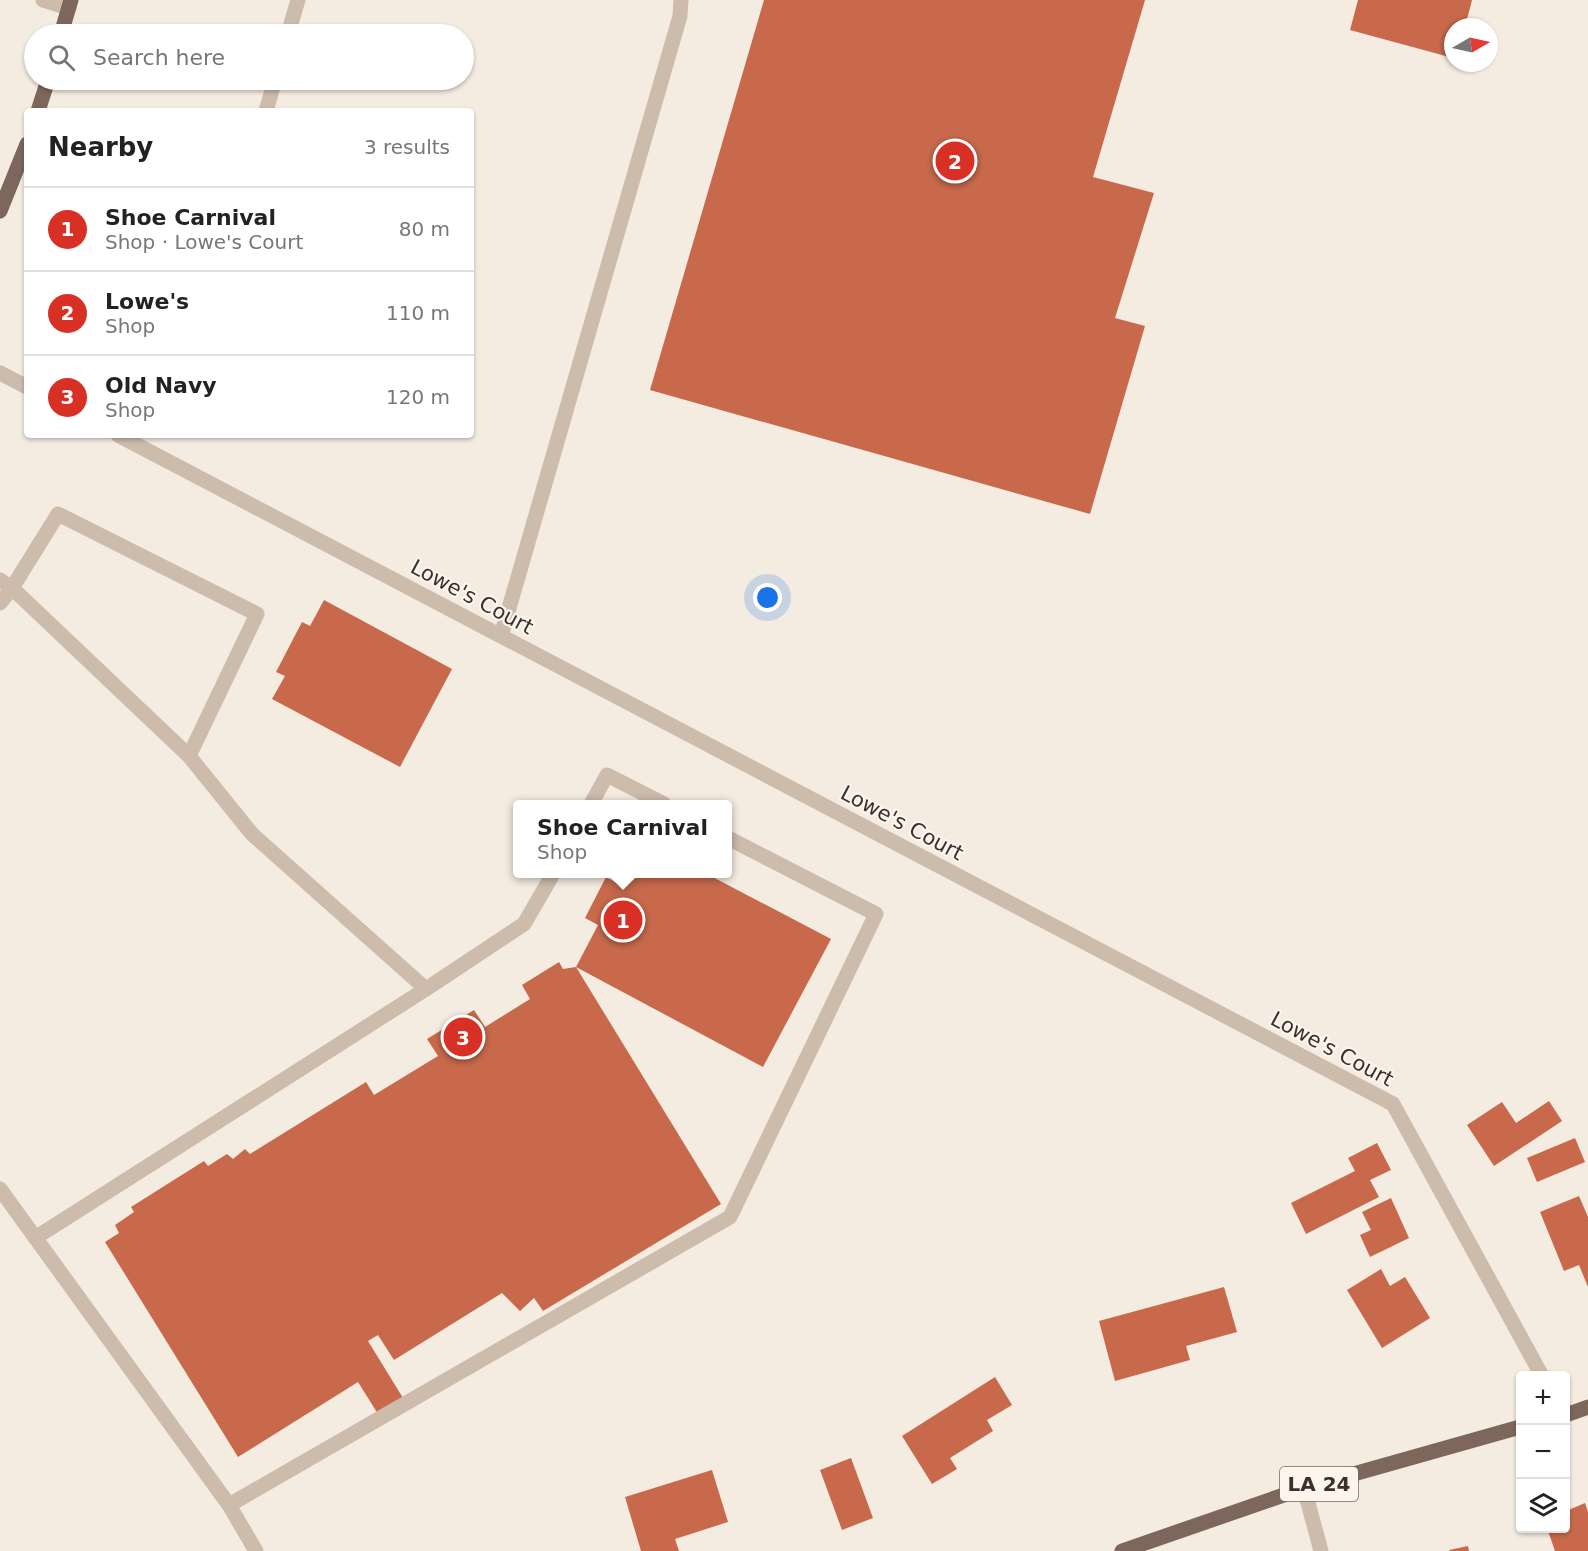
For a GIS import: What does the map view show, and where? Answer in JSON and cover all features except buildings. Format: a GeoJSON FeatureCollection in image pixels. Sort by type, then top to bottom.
{"type":"FeatureCollection","features":[{"type":"Feature","properties":{"kind":"main road"},"geometry":{"type":"LineString","coordinates":[[64,24],[70,4]]}},
{"type":"Feature","properties":{"kind":"main road"},"geometry":{"type":"LineString","coordinates":[[39,108],[45,90]]}},
{"type":"Feature","properties":{"kind":"main road"},"geometry":{"type":"LineString","coordinates":[[0,211],[24,151]]}},
{"type":"Feature","properties":{"kind":"main road"},"geometry":{"type":"LineString","coordinates":[[1570,1413],[1588,1407]]}},
{"type":"Feature","properties":{"kind":"main road","name":"LA 24"},"geometry":{"type":"LineString","coordinates":[[1122,1551],[1304,1488],[1516,1428]]}},
{"type":"Feature","properties":{"kind":"street"},"geometry":{"type":"LineString","coordinates":[[43,0],[70,4]]}},
{"type":"Feature","properties":{"kind":"street"},"geometry":{"type":"LineString","coordinates":[[291,24],[298,0]]}},
{"type":"Feature","properties":{"kind":"street"},"geometry":{"type":"LineString","coordinates":[[501,636],[680,16],[681,0]]}},
{"type":"Feature","properties":{"kind":"street"},"geometry":{"type":"LineString","coordinates":[[267,108],[272,90]]}},
{"type":"Feature","properties":{"kind":"street"},"geometry":{"type":"LineString","coordinates":[[0,373],[24,385]]}},
{"type":"Feature","properties":{"kind":"street","name":"Lowe's Court"},"geometry":{"type":"LineString","coordinates":[[144,441],[501,636],[1393,1104],[1539,1371]]}},
{"type":"Feature","properties":{"kind":"street"},"geometry":{"type":"LineString","coordinates":[[0,603],[6,584],[58,514],[257,614],[189,756]]}},
{"type":"Feature","properties":{"kind":"street"},"geometry":{"type":"LineString","coordinates":[[6,584],[189,756],[252,834],[426,988]]}},
{"type":"Feature","properties":{"kind":"street"},"geometry":{"type":"LineString","coordinates":[[593,800],[607,776],[656,800]]}},
{"type":"Feature","properties":{"kind":"street"},"geometry":{"type":"LineString","coordinates":[[229,1505],[730,1217],[876,914],[732,840]]}},
{"type":"Feature","properties":{"kind":"street"},"geometry":{"type":"LineString","coordinates":[[35,1238],[524,924],[550,878]]}},
{"type":"Feature","properties":{"kind":"street"},"geometry":{"type":"LineString","coordinates":[[0,1190],[229,1505],[256,1551]]}},
{"type":"Feature","properties":{"kind":"street"},"geometry":{"type":"LineString","coordinates":[[1304,1488],[1321,1551]]}},
{"type":"Feature","properties":{"kind":"place","name":"Lowe's"},"geometry":{"type":"Point","coordinates":[955,161]}},
{"type":"Feature","properties":{"kind":"place","name":"Shoe Carnival"},"geometry":{"type":"Point","coordinates":[623,920]}},
{"type":"Feature","properties":{"kind":"place","name":"Old Navy"},"geometry":{"type":"Point","coordinates":[463,1037]}}]}
